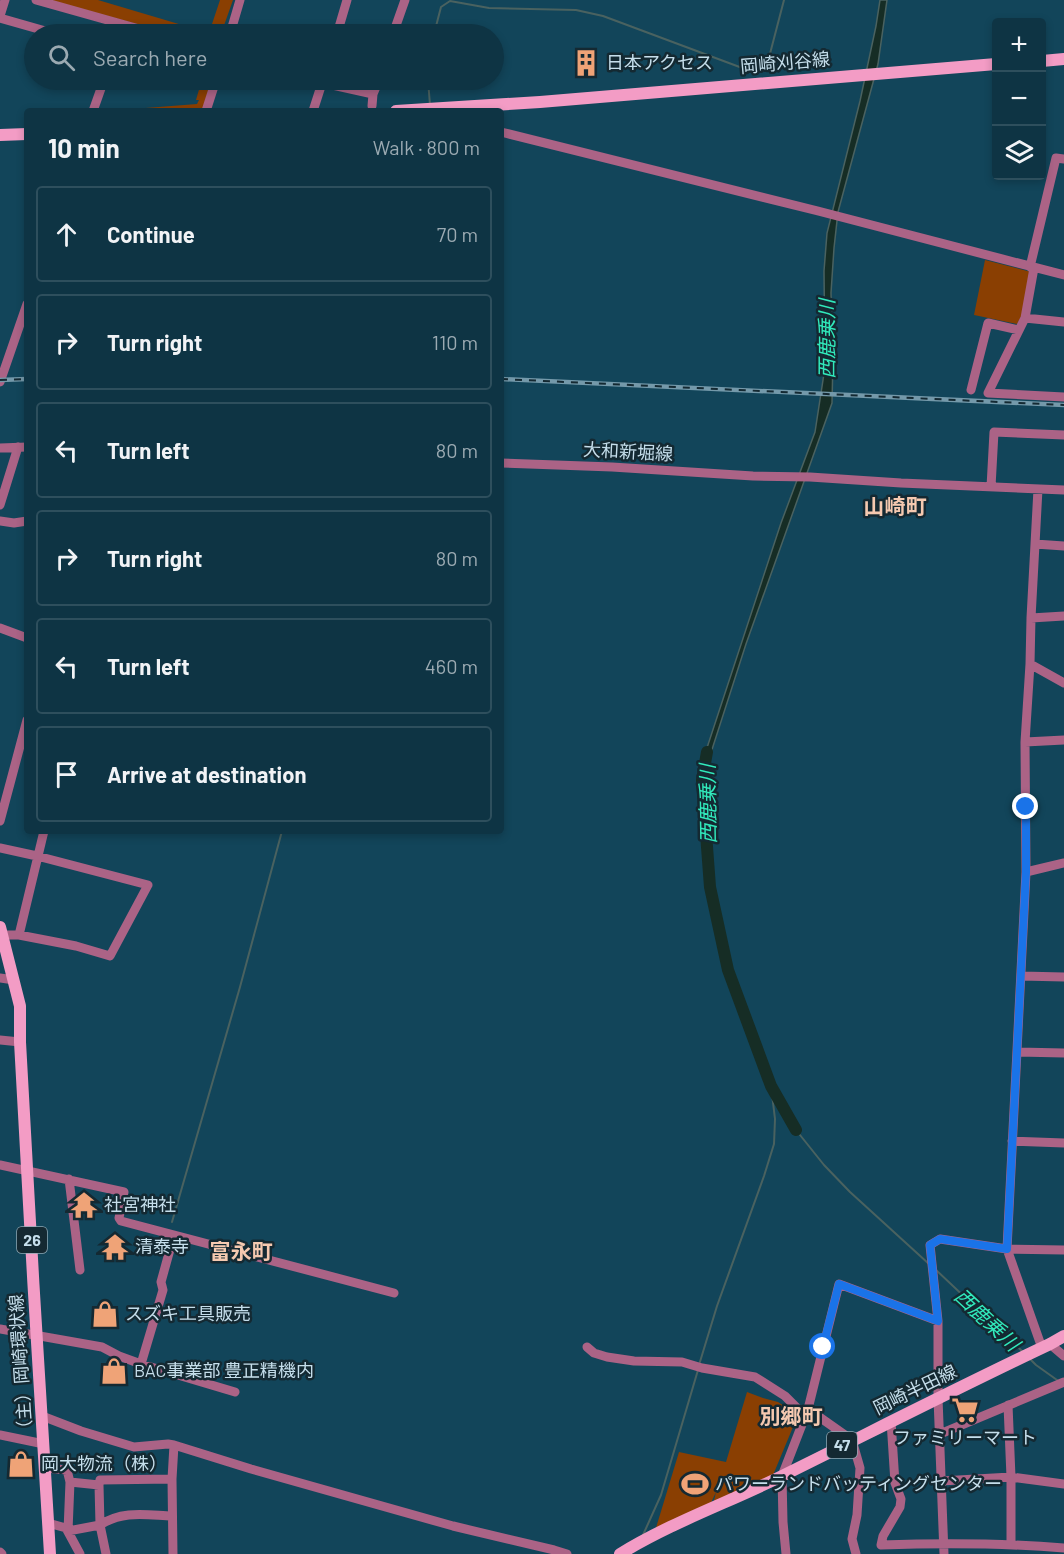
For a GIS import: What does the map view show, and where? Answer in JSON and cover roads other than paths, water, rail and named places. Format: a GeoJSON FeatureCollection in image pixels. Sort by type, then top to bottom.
{"type":"FeatureCollection","features":[{"type":"Feature","properties":{"kind":"main road"},"geometry":{"type":"LineString","coordinates":[[1046,61],[1064,59]]}},
{"type":"Feature","properties":{"kind":"main road","name":"岡崎刈谷線"},"geometry":{"type":"LineString","coordinates":[[455,108],[992,64]]}},
{"type":"Feature","properties":{"kind":"main road"},"geometry":{"type":"LineString","coordinates":[[0,135],[24,134]]}},
{"type":"Feature","properties":{"kind":"main road","name":"（主）岡崎環状線"},"geometry":{"type":"LineString","coordinates":[[1,931],[20,1006],[36,1336],[50,1554]]}},
{"type":"Feature","properties":{"kind":"main road","name":"岡崎半田線"},"geometry":{"type":"LineString","coordinates":[[620,1554],[649,1536],[782,1476],[1064,1336]]}},
{"type":"Feature","properties":{"kind":"street"},"geometry":{"type":"LineString","coordinates":[[5,0],[0,17],[24,24]]}},
{"type":"Feature","properties":{"kind":"street"},"geometry":{"type":"LineString","coordinates":[[36,0],[121,24]]}},
{"type":"Feature","properties":{"kind":"street"},"geometry":{"type":"LineString","coordinates":[[233,24],[240,0]]}},
{"type":"Feature","properties":{"kind":"street"},"geometry":{"type":"LineString","coordinates":[[340,24],[348,0]]}},
{"type":"Feature","properties":{"kind":"street"},"geometry":{"type":"LineString","coordinates":[[397,24],[405,0]]}},
{"type":"Feature","properties":{"kind":"street"},"geometry":{"type":"LineString","coordinates":[[94,108],[100,90]]}},
{"type":"Feature","properties":{"kind":"street"},"geometry":{"type":"LineString","coordinates":[[207,108],[212,90]]}},
{"type":"Feature","properties":{"kind":"street"},"geometry":{"type":"LineString","coordinates":[[314,108],[319,90]]}},
{"type":"Feature","properties":{"kind":"street"},"geometry":{"type":"LineString","coordinates":[[357,90],[373,94]]}},
{"type":"Feature","properties":{"kind":"street"},"geometry":{"type":"LineString","coordinates":[[372,106],[375,90]]}},
{"type":"Feature","properties":{"kind":"street"},"geometry":{"type":"LineString","coordinates":[[504,133],[1064,275]]}},
{"type":"Feature","properties":{"kind":"street"},"geometry":{"type":"LineString","coordinates":[[1064,159],[1056,158],[1032,268],[1025,318],[988,393],[1064,397]]}},
{"type":"Feature","properties":{"kind":"street"},"geometry":{"type":"LineString","coordinates":[[0,382],[24,313]]}},
{"type":"Feature","properties":{"kind":"street"},"geometry":{"type":"LineString","coordinates":[[1025,318],[1064,322]]}},
{"type":"Feature","properties":{"kind":"street"},"geometry":{"type":"LineString","coordinates":[[971,390],[988,322],[1019,330]]}},
{"type":"Feature","properties":{"kind":"street"},"geometry":{"type":"LineString","coordinates":[[991,487],[994,432],[1064,435]]}},
{"type":"Feature","properties":{"kind":"street"},"geometry":{"type":"LineString","coordinates":[[0,448],[22,447],[0,505]]}},
{"type":"Feature","properties":{"kind":"street","name":"大和新堀線"},"geometry":{"type":"LineString","coordinates":[[504,463],[1064,490]]}},
{"type":"Feature","properties":{"kind":"street"},"geometry":{"type":"LineString","coordinates":[[1038,489],[1025,742],[1026,872],[1022,976],[1007,1249],[1046,1346],[1064,1356]]}},
{"type":"Feature","properties":{"kind":"street"},"geometry":{"type":"LineString","coordinates":[[0,521],[24,521]]}},
{"type":"Feature","properties":{"kind":"street"},"geometry":{"type":"LineString","coordinates":[[1035,544],[1064,546]]}},
{"type":"Feature","properties":{"kind":"street"},"geometry":{"type":"LineString","coordinates":[[1031,618],[1064,616]]}},
{"type":"Feature","properties":{"kind":"street"},"geometry":{"type":"LineString","coordinates":[[0,628],[24,637]]}},
{"type":"Feature","properties":{"kind":"street"},"geometry":{"type":"LineString","coordinates":[[1030,664],[1064,683]]}},
{"type":"Feature","properties":{"kind":"street"},"geometry":{"type":"LineString","coordinates":[[0,821],[24,731]]}},
{"type":"Feature","properties":{"kind":"street"},"geometry":{"type":"LineString","coordinates":[[1025,742],[1064,740]]}},
{"type":"Feature","properties":{"kind":"street"},"geometry":{"type":"LineString","coordinates":[[19,935],[43,834]]}},
{"type":"Feature","properties":{"kind":"street"},"geometry":{"type":"LineString","coordinates":[[0,848],[148,885],[110,956],[76,946],[1,931]]}},
{"type":"Feature","properties":{"kind":"street"},"geometry":{"type":"LineString","coordinates":[[1026,872],[1064,863]]}},
{"type":"Feature","properties":{"kind":"street"},"geometry":{"type":"LineString","coordinates":[[1022,976],[1064,977]]}},
{"type":"Feature","properties":{"kind":"street"},"geometry":{"type":"LineString","coordinates":[[0,978],[14,980]]}},
{"type":"Feature","properties":{"kind":"street"},"geometry":{"type":"LineString","coordinates":[[0,1040],[20,1042]]}},
{"type":"Feature","properties":{"kind":"street"},"geometry":{"type":"LineString","coordinates":[[1018,1052],[1064,1053]]}},
{"type":"Feature","properties":{"kind":"street"},"geometry":{"type":"LineString","coordinates":[[1012,1141],[1064,1143]]}},
{"type":"Feature","properties":{"kind":"street"},"geometry":{"type":"LineString","coordinates":[[0,1165],[124,1192],[118,1218],[121,1221],[394,1293]]}},
{"type":"Feature","properties":{"kind":"street"},"geometry":{"type":"LineString","coordinates":[[69,1179],[80,1270]]}},
{"type":"Feature","properties":{"kind":"street"},"geometry":{"type":"LineString","coordinates":[[141,1365],[163,1290],[161,1282],[174,1235]]}},
{"type":"Feature","properties":{"kind":"street"},"geometry":{"type":"LineString","coordinates":[[944,1554],[938,1398],[938,1321],[930,1245],[940,1239],[1007,1249],[1064,1250]]}},
{"type":"Feature","properties":{"kind":"street"},"geometry":{"type":"LineString","coordinates":[[786,1554],[782,1476],[808,1409],[839,1284],[938,1321]]}},
{"type":"Feature","properties":{"kind":"street"},"geometry":{"type":"LineString","coordinates":[[0,1329],[102,1347],[141,1365],[235,1392]]}},
{"type":"Feature","properties":{"kind":"street"},"geometry":{"type":"LineString","coordinates":[[587,1347],[594,1353],[607,1357],[634,1361],[682,1362],[702,1368],[755,1377],[785,1396],[803,1414],[808,1409]]}},
{"type":"Feature","properties":{"kind":"street"},"geometry":{"type":"LineString","coordinates":[[940,1434],[1064,1382]]}},
{"type":"Feature","properties":{"kind":"street"},"geometry":{"type":"LineString","coordinates":[[1008,1405],[1011,1544]]}},
{"type":"Feature","properties":{"kind":"street"},"geometry":{"type":"LineString","coordinates":[[808,1409],[852,1440],[860,1468],[857,1515],[852,1539],[856,1554]]}},
{"type":"Feature","properties":{"kind":"street"},"geometry":{"type":"LineString","coordinates":[[42,1416],[134,1448],[174,1445],[453,1526],[567,1554]]}},
{"type":"Feature","properties":{"kind":"street"},"geometry":{"type":"LineString","coordinates":[[891,1421],[895,1483],[901,1499],[900,1507],[883,1536],[881,1545],[1011,1544],[1025,1549],[1064,1548]]}},
{"type":"Feature","properties":{"kind":"street"},"geometry":{"type":"LineString","coordinates":[[0,1435],[44,1443]]}},
{"type":"Feature","properties":{"kind":"street"},"geometry":{"type":"LineString","coordinates":[[173,1554],[174,1445]]}},
{"type":"Feature","properties":{"kind":"street"},"geometry":{"type":"LineString","coordinates":[[45,1468],[67,1470],[70,1482],[68,1531]]}},
{"type":"Feature","properties":{"kind":"street"},"geometry":{"type":"LineString","coordinates":[[941,1481],[1011,1477],[1064,1484]]}},
{"type":"Feature","properties":{"kind":"street"},"geometry":{"type":"LineString","coordinates":[[106,1554],[100,1525],[100,1480],[172,1479]]}},
{"type":"Feature","properties":{"kind":"street"},"geometry":{"type":"LineString","coordinates":[[70,1482],[99,1485]]}},
{"type":"Feature","properties":{"kind":"street"},"geometry":{"type":"LineString","coordinates":[[68,1531],[100,1525],[127,1514],[172,1516]]}},
{"type":"Feature","properties":{"kind":"street"},"geometry":{"type":"LineString","coordinates":[[48,1523],[66,1528],[80,1554]]}},
{"type":"Feature","properties":{"kind":"water"},"geometry":{"type":"Polygon","coordinates":[[[880,0],[887,0],[878,64],[838,212],[831,293],[832,403],[746,644],[707,765],[701,766],[781,523],[815,432],[825,367],[824,271],[827,233],[860,101],[880,0]]]}},
{"type":"Feature","properties":{"kind":"waterway"},"geometry":{"type":"LineString","coordinates":[[437,24],[441,7],[450,1],[489,8],[576,10],[603,16],[753,72],[760,72],[766,69],[784,0]]}},
{"type":"Feature","properties":{"kind":"waterway"},"geometry":{"type":"LineString","coordinates":[[429,90],[430,105]]}},
{"type":"Feature","properties":{"kind":"waterway","name":"西鹿乗川"},"geometry":{"type":"LineString","coordinates":[[707,752],[702,780],[710,887],[728,970],[771,1086],[796,1130]]}},
{"type":"Feature","properties":{"kind":"waterway"},"geometry":{"type":"LineString","coordinates":[[172,1222],[281,834]]}},
{"type":"Feature","properties":{"kind":"waterway"},"geometry":{"type":"LineString","coordinates":[[699,1365],[717,1306],[774,1144],[775,1119],[771,1086]]}},
{"type":"Feature","properties":{"kind":"waterway","name":"西鹿乗川"},"geometry":{"type":"LineString","coordinates":[[796,1130],[824,1165],[850,1192],[929,1264]]}},
{"type":"Feature","properties":{"kind":"waterway","name":"西鹿乗川"},"geometry":{"type":"LineString","coordinates":[[935,1269],[1023,1352]]}},
{"type":"Feature","properties":{"kind":"waterway","name":"西鹿乗川"},"geometry":{"type":"LineString","coordinates":[[1029,1358],[1057,1380]]}},
{"type":"Feature","properties":{"kind":"waterway"},"geometry":{"type":"LineString","coordinates":[[643,1535],[661,1495],[698,1370]]}},
{"type":"Feature","properties":{"kind":"railway"},"geometry":{"type":"LineString","coordinates":[[0,380],[24,379]]}},
{"type":"Feature","properties":{"kind":"railway"},"geometry":{"type":"LineString","coordinates":[[504,379],[1064,405]]}},
{"type":"Feature","properties":{"kind":"place","name":"日本アクセス"},"geometry":{"type":"Point","coordinates":[586,63]}},
{"type":"Feature","properties":{"kind":"place","name":"社宮神社"},"geometry":{"type":"Point","coordinates":[84,1205]}},
{"type":"Feature","properties":{"kind":"place","name":"清泰寺"},"geometry":{"type":"Point","coordinates":[115,1247]}},
{"type":"Feature","properties":{"kind":"place","name":"スズキ工具販売"},"geometry":{"type":"Point","coordinates":[105,1314]}},
{"type":"Feature","properties":{"kind":"place","name":"BAC事業部 豊正精機内"},"geometry":{"type":"Point","coordinates":[114,1371]}},
{"type":"Feature","properties":{"kind":"place","name":"ファミリーマート"},"geometry":{"type":"Point","coordinates":[965,1410]}},
{"type":"Feature","properties":{"kind":"place","name":"岡大物流（株）"},"geometry":{"type":"Point","coordinates":[21,1464]}},
{"type":"Feature","properties":{"kind":"place","name":"パワーランドバッティングセンター"},"geometry":{"type":"Point","coordinates":[695,1484]}},
{"type":"Feature","properties":{"kind":"district","name":"山崎町"},"geometry":{"type":"Point","coordinates":[895,507]}},
{"type":"Feature","properties":{"kind":"district","name":"富永町"},"geometry":{"type":"Point","coordinates":[241,1252]}},
{"type":"Feature","properties":{"kind":"district","name":"別郷町"},"geometry":{"type":"Point","coordinates":[791,1417]}}]}
